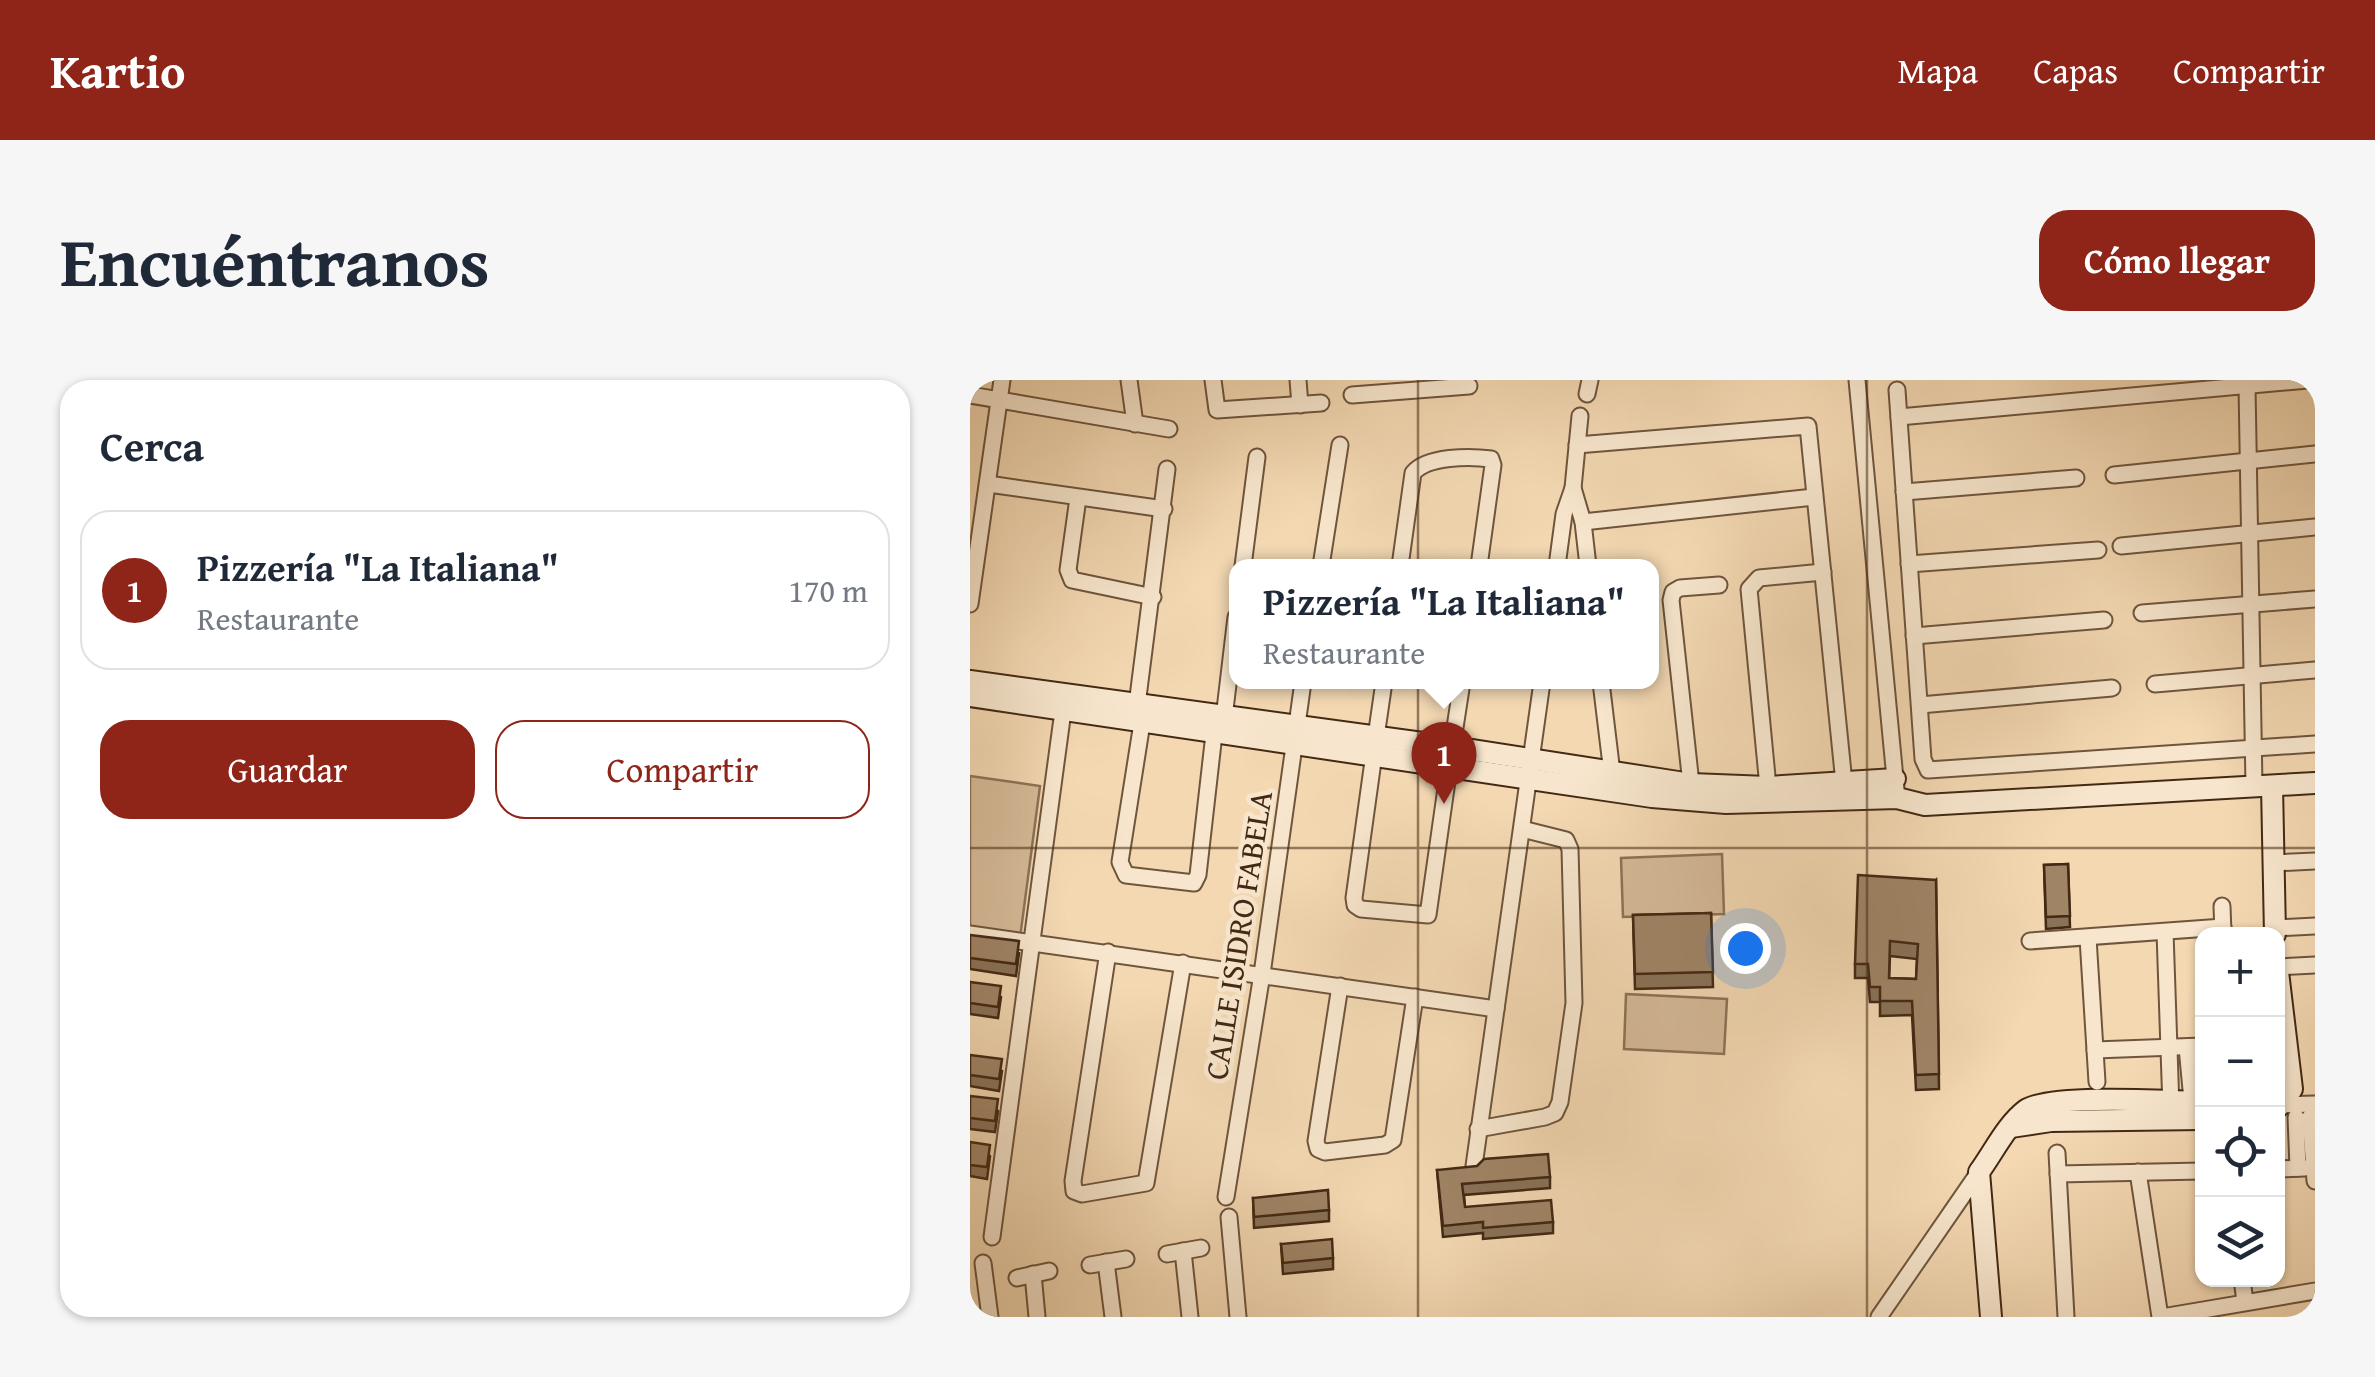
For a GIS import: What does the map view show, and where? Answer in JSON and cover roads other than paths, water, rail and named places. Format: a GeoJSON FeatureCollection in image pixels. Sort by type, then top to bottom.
{"type":"FeatureCollection","features":[{"type":"Feature","properties":{"kind":"main road"},"geometry":{"type":"LineString","coordinates":[[970,681],[1139,714],[1530,770],[1652,798],[1726,803],[1896,789]]}},
{"type":"Feature","properties":{"kind":"main road"},"geometry":{"type":"LineString","coordinates":[[970,696],[1063,712],[1139,714]]}},
{"type":"Feature","properties":{"kind":"main road"},"geometry":{"type":"LineString","coordinates":[[1530,770],[1612,773],[1691,784],[1844,784],[1896,789],[1925,805],[2315,782]]}},
{"type":"Feature","properties":{"kind":"main road"},"geometry":{"type":"LineString","coordinates":[[2263,786],[2273,863],[2275,927]]}},
{"type":"Feature","properties":{"kind":"main road"},"geometry":{"type":"LineString","coordinates":[[2284,1017],[2294,1107]]}},
{"type":"Feature","properties":{"kind":"main road"},"geometry":{"type":"LineString","coordinates":[[2285,1078],[2294,1107]]}},
{"type":"Feature","properties":{"kind":"main road"},"geometry":{"type":"LineString","coordinates":[[1991,1317],[1979,1172],[2027,1109],[2085,1101],[2189,1111]]}},
{"type":"Feature","properties":{"kind":"street"},"geometry":{"type":"LineString","coordinates":[[970,604],[1002,380]]}},
{"type":"Feature","properties":{"kind":"street"},"geometry":{"type":"LineString","coordinates":[[1129,380],[1135,424]]}},
{"type":"Feature","properties":{"kind":"street"},"geometry":{"type":"LineString","coordinates":[[1213,380],[1217,410],[1321,403]]}},
{"type":"Feature","properties":{"kind":"street"},"geometry":{"type":"LineString","coordinates":[[1298,380],[1300,405]]}},
{"type":"Feature","properties":{"kind":"street"},"geometry":{"type":"LineString","coordinates":[[1856,380],[1896,789]]}},
{"type":"Feature","properties":{"kind":"street"},"geometry":{"type":"LineString","coordinates":[[1899,417],[2308,380]]}},
{"type":"Feature","properties":{"kind":"street"},"geometry":{"type":"LineString","coordinates":[[1352,394],[1369,386],[1469,386]]}},
{"type":"Feature","properties":{"kind":"street"},"geometry":{"type":"LineString","coordinates":[[2247,386],[2250,676],[2254,749],[2263,786]]}},
{"type":"Feature","properties":{"kind":"street"},"geometry":{"type":"LineString","coordinates":[[1897,390],[1908,564],[1928,770],[2315,744]]}},
{"type":"Feature","properties":{"kind":"street"},"geometry":{"type":"LineString","coordinates":[[970,395],[1170,429]]}},
{"type":"Feature","properties":{"kind":"street"},"geometry":{"type":"LineString","coordinates":[[1559,559],[1564,514],[1573,488],[1580,416]]}},
{"type":"Feature","properties":{"kind":"street"},"geometry":{"type":"LineString","coordinates":[[1577,445],[1808,426],[1844,784]]}},
{"type":"Feature","properties":{"kind":"street"},"geometry":{"type":"LineString","coordinates":[[1322,559],[1340,445]]}},
{"type":"Feature","properties":{"kind":"street"},"geometry":{"type":"LineString","coordinates":[[2114,475],[2315,454]]}},
{"type":"Feature","properties":{"kind":"street"},"geometry":{"type":"LineString","coordinates":[[1244,559],[1257,456]]}},
{"type":"Feature","properties":{"kind":"street"},"geometry":{"type":"LineString","coordinates":[[1401,559],[1412,472],[1425,463],[1479,457],[1491,459],[1493,465],[1481,559]]}},
{"type":"Feature","properties":{"kind":"street"},"geometry":{"type":"LineString","coordinates":[[1167,470],[1120,862],[1126,874],[1188,884],[1198,876],[1229,662]]}},
{"type":"Feature","properties":{"kind":"street"},"geometry":{"type":"LineString","coordinates":[[1904,492],[2076,478]]}},
{"type":"Feature","properties":{"kind":"street"},"geometry":{"type":"LineString","coordinates":[[988,484],[1164,510]]}},
{"type":"Feature","properties":{"kind":"street"},"geometry":{"type":"LineString","coordinates":[[1573,488],[1583,522],[1587,559]]}},
{"type":"Feature","properties":{"kind":"street"},"geometry":{"type":"LineString","coordinates":[[1583,522],[1814,497]]}},
{"type":"Feature","properties":{"kind":"street"},"geometry":{"type":"LineString","coordinates":[[1078,498],[1068,570],[1072,580],[1152,597]]}},
{"type":"Feature","properties":{"kind":"street"},"geometry":{"type":"LineString","coordinates":[[2121,546],[2315,527]]}},
{"type":"Feature","properties":{"kind":"street"},"geometry":{"type":"LineString","coordinates":[[1908,564],[2098,550]]}},
{"type":"Feature","properties":{"kind":"street"},"geometry":{"type":"LineString","coordinates":[[1768,787],[1749,589],[1760,578],[1822,572]]}},
{"type":"Feature","properties":{"kind":"street"},"geometry":{"type":"LineString","coordinates":[[1691,784],[1671,600],[1680,588],[1719,585]]}},
{"type":"Feature","properties":{"kind":"street"},"geometry":{"type":"LineString","coordinates":[[2142,613],[2315,599]]}},
{"type":"Feature","properties":{"kind":"street"},"geometry":{"type":"LineString","coordinates":[[1914,636],[2104,620]]}},
{"type":"Feature","properties":{"kind":"street"},"geometry":{"type":"LineString","coordinates":[[2155,684],[2315,670]]}},
{"type":"Feature","properties":{"kind":"street"},"geometry":{"type":"LineString","coordinates":[[1920,705],[2112,688]]}},
{"type":"Feature","properties":{"kind":"street","name":"CALLE ISIDRO FABELA"},"geometry":{"type":"LineString","coordinates":[[1226,1197],[1302,689]]}},
{"type":"Feature","properties":{"kind":"street"},"geometry":{"type":"LineString","coordinates":[[1383,689],[1355,905],[1360,909],[1428,915],[1461,689]]}},
{"type":"Feature","properties":{"kind":"street"},"geometry":{"type":"LineString","coordinates":[[1474,1166],[1541,689]]}},
{"type":"Feature","properties":{"kind":"street"},"geometry":{"type":"LineString","coordinates":[[1602,689],[1612,773]]}},
{"type":"Feature","properties":{"kind":"street"},"geometry":{"type":"LineString","coordinates":[[992,1236],[1063,712]]}},
{"type":"Feature","properties":{"kind":"street"},"geometry":{"type":"LineString","coordinates":[[1478,1129],[1554,1114],[1562,1086],[1574,1003],[1570,849],[1566,840],[1554,835],[1522,829]]}},
{"type":"Feature","properties":{"kind":"street"},"geometry":{"type":"LineString","coordinates":[[2273,863],[2315,861]]}},
{"type":"Feature","properties":{"kind":"street"},"geometry":{"type":"LineString","coordinates":[[2222,906],[2223,927]]}},
{"type":"Feature","properties":{"kind":"street"},"geometry":{"type":"LineString","coordinates":[[2285,930],[2315,926]]}},
{"type":"Feature","properties":{"kind":"street"},"geometry":{"type":"LineString","coordinates":[[2030,941],[2195,931]]}},
{"type":"Feature","properties":{"kind":"street"},"geometry":{"type":"LineString","coordinates":[[2165,932],[2167,1048],[2189,1111]]}},
{"type":"Feature","properties":{"kind":"street"},"geometry":{"type":"LineString","coordinates":[[970,934],[1496,1009]]}},
{"type":"Feature","properties":{"kind":"street"},"geometry":{"type":"LineString","coordinates":[[2088,938],[2097,1082]]}},
{"type":"Feature","properties":{"kind":"street"},"geometry":{"type":"LineString","coordinates":[[1108,952],[1074,1181],[1074,1190],[1082,1194],[1146,1183],[1184,963]]}},
{"type":"Feature","properties":{"kind":"street"},"geometry":{"type":"LineString","coordinates":[[2285,968],[2315,965]]}},
{"type":"Feature","properties":{"kind":"street"},"geometry":{"type":"LineString","coordinates":[[1340,986],[1316,1141],[1318,1149],[1326,1152],[1385,1145],[1393,1140],[1415,997]]}},
{"type":"Feature","properties":{"kind":"street"},"geometry":{"type":"LineString","coordinates":[[2095,1050],[2194,1047],[2189,1111]]}},
{"type":"Feature","properties":{"kind":"street"},"geometry":{"type":"LineString","coordinates":[[2294,1107],[2306,1168],[2315,1181]]}},
{"type":"Feature","properties":{"kind":"street"},"geometry":{"type":"LineString","coordinates":[[2058,1153],[2066,1317]]}},
{"type":"Feature","properties":{"kind":"street"},"geometry":{"type":"LineString","coordinates":[[2058,1174],[2195,1171]]}},
{"type":"Feature","properties":{"kind":"street"},"geometry":{"type":"LineString","coordinates":[[1879,1317],[1979,1172]]}},
{"type":"Feature","properties":{"kind":"street"},"geometry":{"type":"LineString","coordinates":[[2138,1172],[2161,1317],[2315,1291]]}},
{"type":"Feature","properties":{"kind":"street"},"geometry":{"type":"LineString","coordinates":[[1229,1217],[1238,1317]]}},
{"type":"Feature","properties":{"kind":"street"},"geometry":{"type":"LineString","coordinates":[[1190,1317],[1175,1253],[1201,1248]]}},
{"type":"Feature","properties":{"kind":"street"},"geometry":{"type":"LineString","coordinates":[[1113,1317],[1098,1263],[1126,1259]]}},
{"type":"Feature","properties":{"kind":"street"},"geometry":{"type":"LineString","coordinates":[[984,1264],[990,1317]]}},
{"type":"Feature","properties":{"kind":"street"},"geometry":{"type":"LineString","coordinates":[[1033,1274],[1038,1317]]}},
{"type":"Feature","properties":{"kind":"street"},"geometry":{"type":"LineString","coordinates":[[2243,1287],[2245,1302]]}},
{"type":"Feature","properties":{"kind":"place","name":"Pizzería \"La Italiana\""},"geometry":{"type":"Point","coordinates":[1444,804]}}]}
